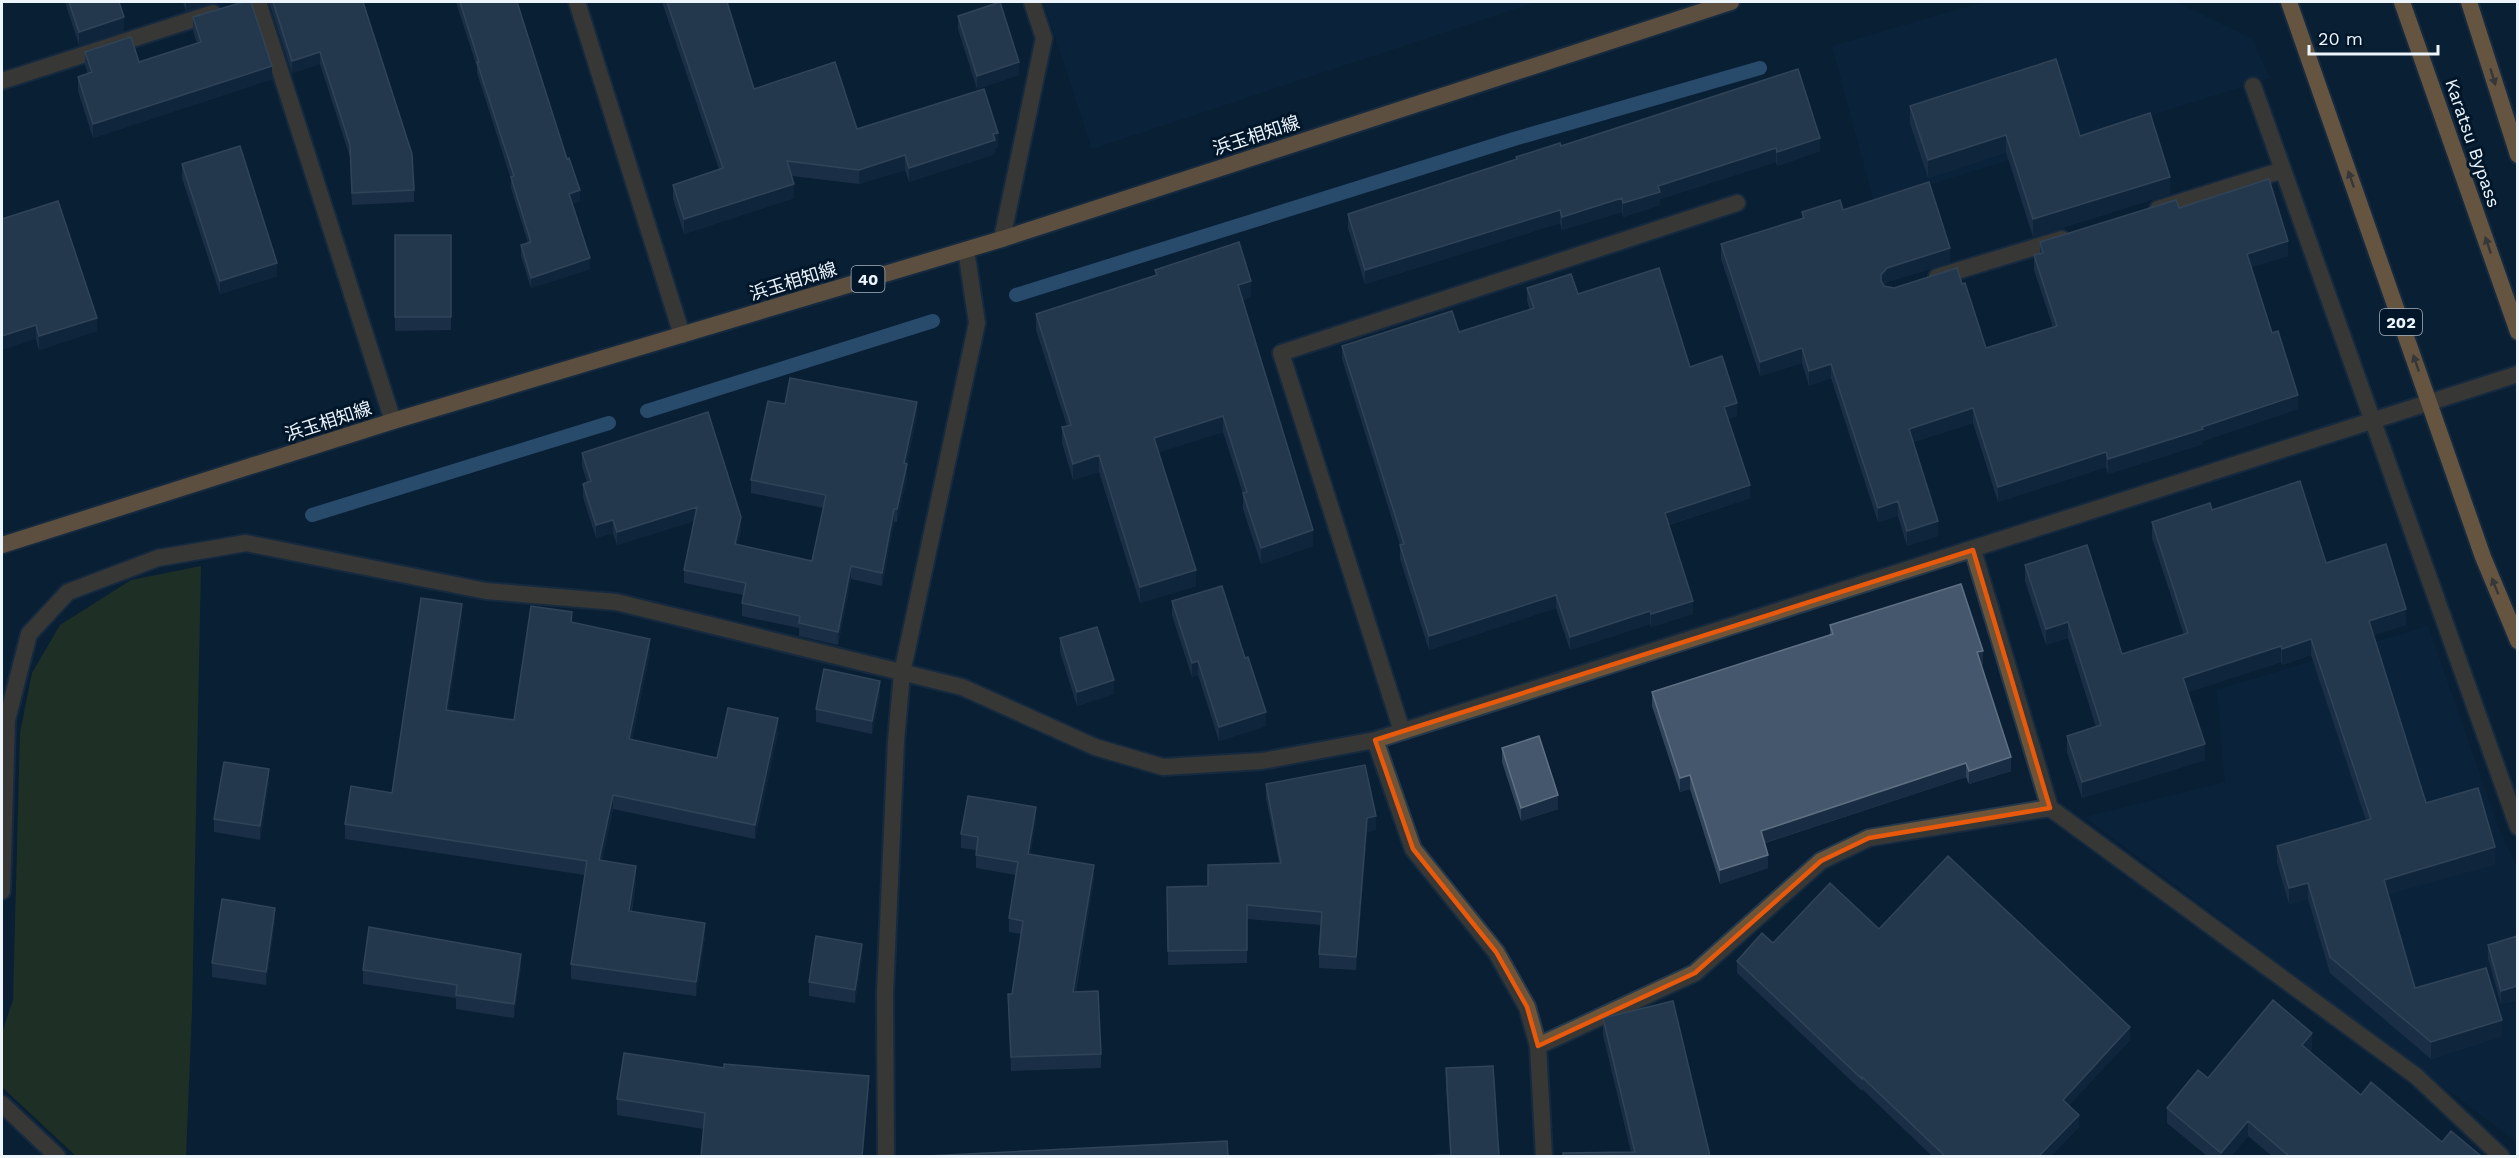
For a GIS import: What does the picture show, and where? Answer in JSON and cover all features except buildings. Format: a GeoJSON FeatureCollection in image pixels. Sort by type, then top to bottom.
{"type":"FeatureCollection","features":[{"type":"Feature","properties":{"kind":"highway","name":"202"},"geometry":{"type":"LineString","coordinates":[[2289,2],[2484,557],[2517,641]]}},
{"type":"Feature","properties":{"kind":"highway","name":"Karatsu Bypass"},"geometry":{"type":"LineString","coordinates":[[2402,2],[2517,332]]}},
{"type":"Feature","properties":{"kind":"highway"},"geometry":{"type":"LineString","coordinates":[[2469,2],[2517,155]]}},
{"type":"Feature","properties":{"kind":"main road","name":"浜玉相知線"},"geometry":{"type":"LineString","coordinates":[[2,545],[393,421],[1002,239],[1731,2]]}},
{"type":"Feature","properties":{"kind":"street"},"geometry":{"type":"LineString","coordinates":[[258,2],[393,421]]}},
{"type":"Feature","properties":{"kind":"street"},"geometry":{"type":"LineString","coordinates":[[577,2],[682,335]]}},
{"type":"Feature","properties":{"kind":"street"},"geometry":{"type":"LineString","coordinates":[[1002,239],[1044,38],[1032,2]]}},
{"type":"Feature","properties":{"kind":"street"},"geometry":{"type":"LineString","coordinates":[[2,81],[237,5]]}},
{"type":"Feature","properties":{"kind":"street"},"geometry":{"type":"LineString","coordinates":[[2253,86],[2517,827]]}},
{"type":"Feature","properties":{"kind":"street"},"geometry":{"type":"LineString","coordinates":[[2138,215],[2283,170]]}},
{"type":"Feature","properties":{"kind":"street"},"geometry":{"type":"LineString","coordinates":[[1402,731],[1281,353],[1737,203]]}},
{"type":"Feature","properties":{"kind":"street"},"geometry":{"type":"LineString","coordinates":[[1924,281],[2081,233]]}},
{"type":"Feature","properties":{"kind":"street"},"geometry":{"type":"LineString","coordinates":[[886,1156],[885,994],[896,741],[902,673],[977,322],[966,250]]}},
{"type":"Feature","properties":{"kind":"street"},"geometry":{"type":"LineString","coordinates":[[2,891],[7,720],[29,634],[68,592],[158,558],[246,543],[486,591],[616,602],[962,687],[1095,747],[1163,767],[1262,761],[1375,740],[1973,550],[2429,400],[2517,374]]}},
{"type":"Feature","properties":{"kind":"street"},"geometry":{"type":"LineString","coordinates":[[1973,550],[2050,808],[2416,1076],[2500,1156]]}},
{"type":"Feature","properties":{"kind":"street"},"geometry":{"type":"LineString","coordinates":[[1375,740],[1413,849],[1496,952],[1527,1007],[1538,1046],[1544,1156]]}},
{"type":"Feature","properties":{"kind":"street"},"geometry":{"type":"LineString","coordinates":[[1538,1046],[1695,973],[1821,861],[1869,838],[2050,808]]}},
{"type":"Feature","properties":{"kind":"street"},"geometry":{"type":"LineString","coordinates":[[2,1104],[57,1156]]}},
{"type":"Feature","properties":{"kind":"highlighted area"},"geometry":{"type":"Polygon","coordinates":[[[1973,550],[2050,808],[1869,838],[1821,861],[1695,973],[1538,1046],[1527,1007],[1496,952],[1413,849],[1375,740],[1973,550]]]}},
{"type":"Feature","properties":{"kind":"shaded area"},"geometry":{"type":"Polygon","coordinates":[[[1044,2],[1536,2],[1092,149],[1044,2]]]}},
{"type":"Feature","properties":{"kind":"shaded area"},"geometry":{"type":"Polygon","coordinates":[[[1984,2],[2176,2],[2252,39],[2270,78],[1874,202],[1832,46],[1984,2]]]}},
{"type":"Feature","properties":{"kind":"shaded area"},"geometry":{"type":"Polygon","coordinates":[[[2428,626],[2499,829],[2517,867],[2517,1142],[2085,817],[2225,782],[2217,690],[2428,626]]]}},
{"type":"Feature","properties":{"kind":"green space"},"geometry":{"type":"Polygon","coordinates":[[[201,566],[192,1011],[186,1156],[76,1156],[2,1087],[2,1033],[13,1000],[20,733],[32,673],[60,625],[131,580],[201,566]]]}},
{"type":"Feature","properties":{"kind":"waterway"},"geometry":{"type":"LineString","coordinates":[[1016,295],[1514,139],[1760,68]]}},
{"type":"Feature","properties":{"kind":"waterway"},"geometry":{"type":"LineString","coordinates":[[647,411],[933,321]]}},
{"type":"Feature","properties":{"kind":"waterway"},"geometry":{"type":"LineString","coordinates":[[312,515],[609,423]]}}]}
